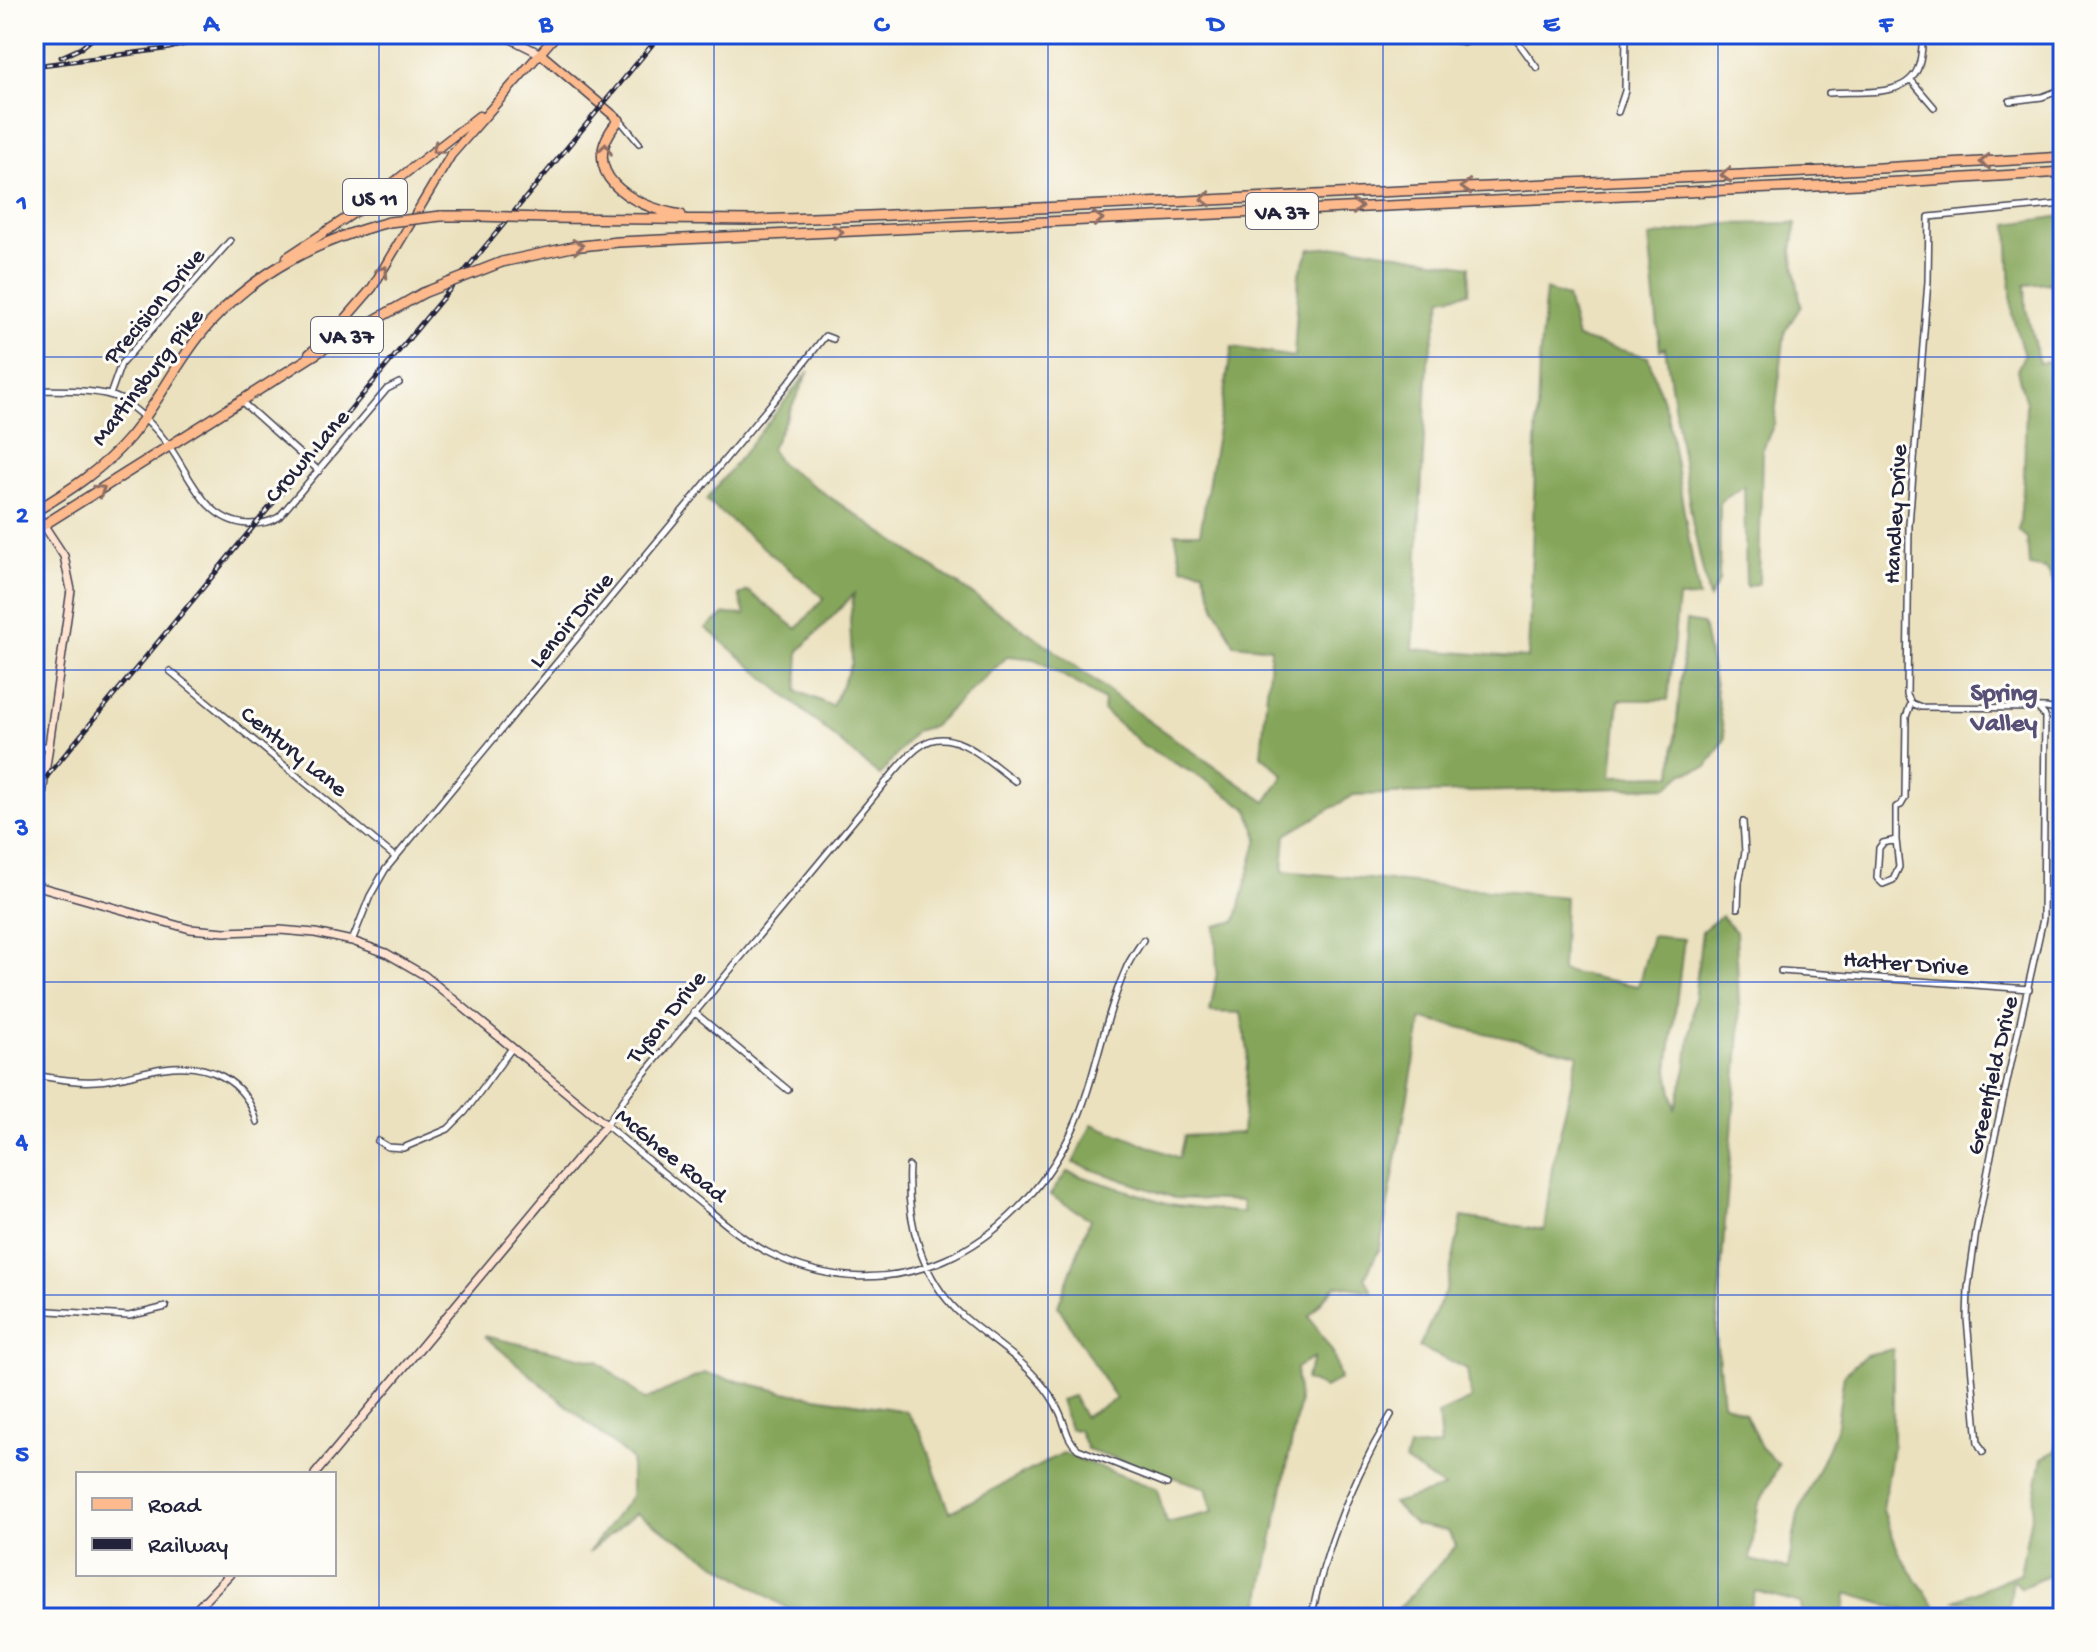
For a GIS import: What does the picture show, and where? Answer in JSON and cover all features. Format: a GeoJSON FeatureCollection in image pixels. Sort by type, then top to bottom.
{"type":"FeatureCollection","features":[{"type":"Feature","properties":{"kind":"highway"},"geometry":{"type":"LineString","coordinates":[[619,120],[604,142],[602,155],[605,172],[617,189],[649,206],[693,216],[869,216]]}},
{"type":"Feature","properties":{"kind":"highway","name":"VA 37"},"geometry":{"type":"LineString","coordinates":[[248,287],[278,267],[339,236],[389,222],[441,216],[755,220],[869,216],[2063,157]]}},
{"type":"Feature","properties":{"kind":"highway","name":"VA 37"},"geometry":{"type":"LineString","coordinates":[[273,381],[361,326],[423,293],[502,262],[561,249],[618,242],[2063,172]]}},
{"type":"Feature","properties":{"kind":"highway","name":"Martinsburg Pike"},"geometry":{"type":"LineString","coordinates":[[34,512],[94,472],[122,446],[197,339],[248,287]]}},
{"type":"Feature","properties":{"kind":"highway","name":"Martinsburg Pike"},"geometry":{"type":"LineString","coordinates":[[34,531],[273,381]]}},
{"type":"Feature","properties":{"kind":"main road","name":"US 11"},"geometry":{"type":"LineString","coordinates":[[273,381],[327,339],[360,303],[390,261],[441,168],[557,34]]}},
{"type":"Feature","properties":{"kind":"main road"},"geometry":{"type":"LineString","coordinates":[[541,54],[619,120]]}},
{"type":"Feature","properties":{"kind":"main road","name":"US 11"},"geometry":{"type":"LineString","coordinates":[[248,287],[357,211],[498,100]]}},
{"type":"Feature","properties":{"kind":"street"},"geometry":{"type":"LineString","coordinates":[[501,34],[541,54]]}},
{"type":"Feature","properties":{"kind":"street"},"geometry":{"type":"LineString","coordinates":[[1416,34],[1466,42],[1500,34]]}},
{"type":"Feature","properties":{"kind":"street"},"geometry":{"type":"LineString","coordinates":[[1512,34],[1537,68]]}},
{"type":"Feature","properties":{"kind":"street"},"geometry":{"type":"LineString","coordinates":[[1618,112],[1625,91],[1626,34]]}},
{"type":"Feature","properties":{"kind":"street"},"geometry":{"type":"LineString","coordinates":[[1829,93],[1893,89],[1911,80],[1920,65],[1923,34]]}},
{"type":"Feature","properties":{"kind":"street"},"geometry":{"type":"LineString","coordinates":[[1911,80],[1934,107]]}},
{"type":"Feature","properties":{"kind":"street"},"geometry":{"type":"LineString","coordinates":[[2010,101],[2042,97],[2063,89]]}},
{"type":"Feature","properties":{"kind":"street"},"geometry":{"type":"LineString","coordinates":[[619,120],[639,143]]}},
{"type":"Feature","properties":{"kind":"street","name":"Handley Drive"},"geometry":{"type":"LineString","coordinates":[[1896,840],[1883,843],[1879,848],[1877,878],[1883,884],[1893,880],[1899,867],[1896,807],[1905,798],[1906,717],[1911,703],[1907,695],[1909,525],[1928,281],[1929,217],[2063,204]]}},
{"type":"Feature","properties":{"kind":"street","name":"Precision Drive"},"geometry":{"type":"LineString","coordinates":[[110,395],[121,364],[230,241]]}},
{"type":"Feature","properties":{"kind":"street","name":"Lenoir Drive"},"geometry":{"type":"LineString","coordinates":[[352,941],[370,896],[395,857],[825,336],[833,339]]}},
{"type":"Feature","properties":{"kind":"street","name":"Crown Lane"},"geometry":{"type":"LineString","coordinates":[[110,395],[145,417],[211,509],[224,518],[243,524],[263,523],[279,517],[387,389],[399,383]]}},
{"type":"Feature","properties":{"kind":"street"},"geometry":{"type":"LineString","coordinates":[[34,390],[110,395]]}},
{"type":"Feature","properties":{"kind":"street"},"geometry":{"type":"LineString","coordinates":[[242,401],[319,471]]}},
{"type":"Feature","properties":{"kind":"street"},"geometry":{"type":"LineString","coordinates":[[34,512],[64,556],[71,585],[34,851]]}},
{"type":"Feature","properties":{"kind":"street","name":"Century Lane"},"geometry":{"type":"LineString","coordinates":[[170,671],[395,857]]}},
{"type":"Feature","properties":{"kind":"street"},"geometry":{"type":"LineString","coordinates":[[1911,703],[1921,707],[2063,711]]}},
{"type":"Feature","properties":{"kind":"street","name":"Greenfield Drive"},"geometry":{"type":"LineString","coordinates":[[1983,1452],[1978,1443],[1967,1319],[1970,1272],[1993,1145],[2029,989],[2044,903],[2045,716],[2038,708]]}},
{"type":"Feature","properties":{"kind":"street","name":"Tyson Drive"},"geometry":{"type":"LineString","coordinates":[[317,1472],[606,1125],[694,1012],[889,778],[921,745],[937,739],[958,741],[1015,781]]}},
{"type":"Feature","properties":{"kind":"street"},"geometry":{"type":"LineString","coordinates":[[34,747],[47,746]]}},
{"type":"Feature","properties":{"kind":"street"},"geometry":{"type":"LineString","coordinates":[[1738,908],[1745,852],[1743,822]]}},
{"type":"Feature","properties":{"kind":"street","name":"McGhee Road"},"geometry":{"type":"LineString","coordinates":[[34,885],[190,929],[315,933],[387,953],[412,967],[747,1241],[783,1260],[815,1271],[854,1276],[900,1274],[960,1254],[1001,1226],[1023,1206],[1048,1172],[1080,1112],[1121,982],[1143,940]]}},
{"type":"Feature","properties":{"kind":"street","name":"Hatter Drive"},"geometry":{"type":"LineString","coordinates":[[1781,971],[2029,989]]}},
{"type":"Feature","properties":{"kind":"street"},"geometry":{"type":"LineString","coordinates":[[694,1012],[788,1090]]}},
{"type":"Feature","properties":{"kind":"street"},"geometry":{"type":"LineString","coordinates":[[378,1141],[388,1147],[403,1148],[448,1129],[465,1112],[512,1048]]}},
{"type":"Feature","properties":{"kind":"street"},"geometry":{"type":"LineString","coordinates":[[34,1075],[88,1082],[167,1068],[198,1069],[236,1084],[250,1102],[257,1122]]}},
{"type":"Feature","properties":{"kind":"street"},"geometry":{"type":"LineString","coordinates":[[909,1166],[911,1217],[927,1267],[946,1298],[961,1314],[1010,1351],[1039,1381],[1052,1399],[1073,1445],[1082,1452],[1167,1484]]}},
{"type":"Feature","properties":{"kind":"street"},"geometry":{"type":"LineString","coordinates":[[34,1310],[129,1316],[166,1307]]}},
{"type":"Feature","properties":{"kind":"street"},"geometry":{"type":"LineString","coordinates":[[1311,1618],[1333,1537],[1354,1484],[1391,1415]]}},
{"type":"Feature","properties":{"kind":"street"},"geometry":{"type":"LineString","coordinates":[[188,1618],[228,1576]]}},
{"type":"Feature","properties":{"kind":"green space"},"geometry":{"type":"Polygon","coordinates":[[[2063,216],[2063,302],[2050,283],[2025,285],[2026,309],[2039,363],[2063,360],[2062,596],[2046,569],[2029,566],[2027,538],[2019,531],[2026,403],[2017,370],[2024,355],[2012,315],[2008,224],[2063,216]]]}},
{"type":"Feature","properties":{"kind":"green space"},"geometry":{"type":"Polygon","coordinates":[[[1796,223],[1792,251],[1801,306],[1785,331],[1774,424],[1762,451],[1759,583],[1746,587],[1744,486],[1720,502],[1719,581],[1709,599],[1693,526],[1665,347],[1660,350],[1649,237],[1725,224],[1796,223]]]}},
{"type":"Feature","properties":{"kind":"green space"},"geometry":{"type":"Polygon","coordinates":[[[1350,246],[1470,266],[1469,293],[1442,298],[1428,362],[1413,649],[1528,658],[1539,361],[1546,290],[1567,297],[1577,338],[1648,357],[1667,413],[1699,598],[1678,598],[1668,700],[1619,700],[1612,776],[1672,775],[1686,621],[1703,624],[1725,739],[1707,767],[1684,773],[1668,787],[1354,795],[1286,835],[1283,871],[1565,897],[1562,971],[1638,986],[1652,936],[1684,939],[1668,1070],[1675,1110],[1686,1069],[1702,931],[1721,916],[1736,932],[1740,1032],[1716,1337],[1723,1403],[1745,1413],[1761,1447],[1779,1465],[1758,1506],[1750,1560],[1788,1569],[1798,1514],[1836,1430],[1844,1374],[1866,1355],[1893,1349],[1893,1445],[1883,1510],[1899,1553],[1935,1607],[1931,1618],[1846,1593],[1844,1618],[1802,1618],[1801,1603],[1755,1591],[1748,1618],[1631,1618],[1630,1614],[1616,1618],[1390,1618],[1456,1546],[1448,1531],[1415,1525],[1393,1503],[1444,1488],[1405,1461],[1409,1448],[1441,1446],[1438,1414],[1471,1399],[1467,1369],[1419,1347],[1446,1290],[1462,1217],[1544,1230],[1552,1168],[1578,1054],[1422,1019],[1380,1248],[1365,1277],[1372,1291],[1336,1285],[1309,1316],[1333,1353],[1340,1379],[1325,1388],[1305,1380],[1314,1358],[1296,1368],[1299,1404],[1257,1618],[809,1618],[793,1612],[636,1513],[588,1553],[631,1496],[631,1459],[484,1336],[598,1361],[645,1400],[704,1373],[784,1392],[906,1411],[921,1433],[950,1512],[1063,1453],[1157,1489],[1166,1523],[1213,1512],[1206,1488],[1087,1449],[1079,1430],[1070,1429],[1060,1400],[1073,1396],[1084,1417],[1116,1399],[1058,1306],[1090,1219],[1050,1195],[1067,1172],[1170,1204],[1244,1213],[1242,1201],[1175,1198],[1073,1163],[1092,1124],[1179,1158],[1184,1136],[1242,1133],[1248,1051],[1241,1013],[1210,1012],[1217,972],[1215,926],[1236,921],[1258,838],[1248,809],[1202,778],[1144,746],[1103,710],[1104,700],[1035,659],[1008,656],[933,726],[915,731],[880,776],[706,628],[725,614],[745,615],[739,595],[748,591],[797,629],[824,598],[706,500],[809,371],[771,449],[780,463],[1050,647],[1153,724],[1266,802],[1284,775],[1261,755],[1271,648],[1234,644],[1216,609],[1203,570],[1182,567],[1175,533],[1200,533],[1232,347],[1294,357],[1299,274],[1310,249],[1350,246]],[[854,594],[799,651],[797,691],[832,706],[852,663],[850,619],[854,594]]]}},
{"type":"Feature","properties":{"kind":"green space"},"geometry":{"type":"Polygon","coordinates":[[[2063,1384],[2063,1569],[2021,1588],[2013,1579],[2009,1608],[1955,1600],[2020,1573],[2042,1458],[2056,1451],[2063,1384]]]}},
{"type":"Feature","properties":{"kind":"railway"},"geometry":{"type":"LineString","coordinates":[[61,57],[81,48],[98,34]]}},
{"type":"Feature","properties":{"kind":"railway"},"geometry":{"type":"LineString","coordinates":[[34,66],[165,49],[226,34]]}},
{"type":"Feature","properties":{"kind":"railway"},"geometry":{"type":"LineString","coordinates":[[34,792],[661,34]]}},
{"type":"Feature","properties":{"kind":"district","name":"Spring Valley"},"geometry":{"type":"Point","coordinates":[2004,706]}}]}
